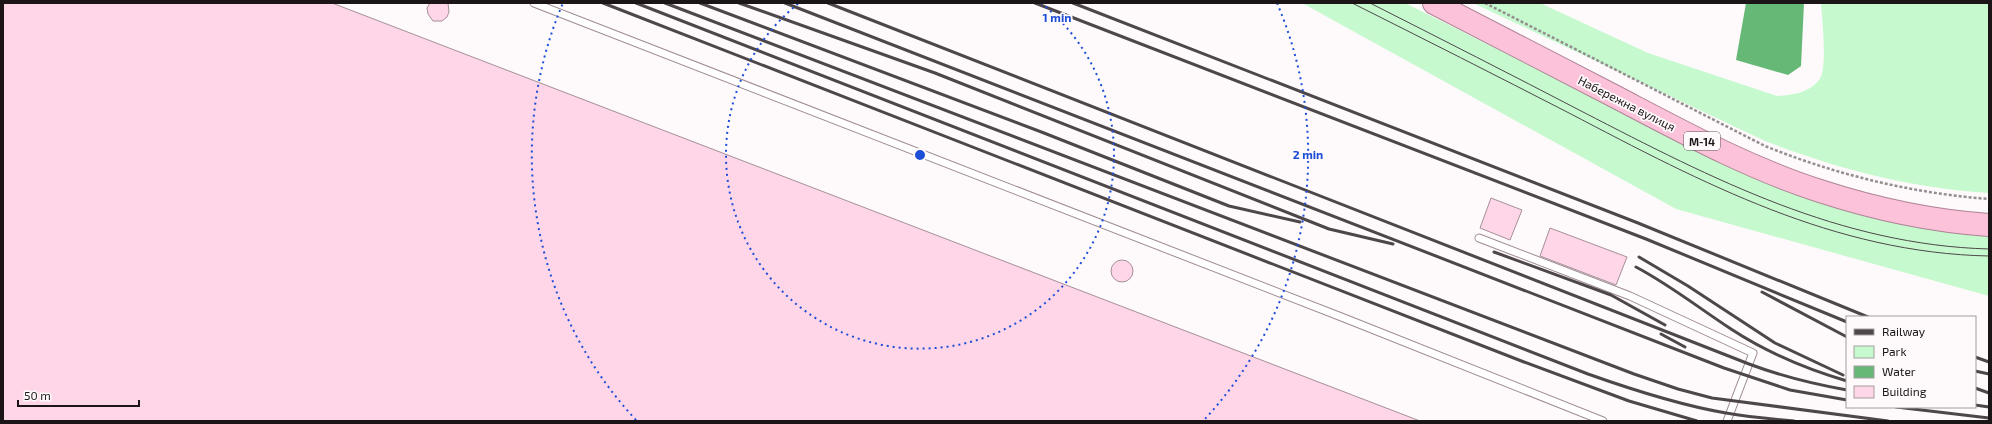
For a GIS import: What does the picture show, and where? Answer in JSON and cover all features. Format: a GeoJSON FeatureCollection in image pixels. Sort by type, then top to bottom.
{"type":"FeatureCollection","features":[{"type":"Feature","properties":{"kind":"highway","name":"Набережна вулиця"},"geometry":{"type":"LineString","coordinates":[[1434,3],[1675,128],[1758,167],[1819,191],[1879,208],[1940,219],[1989,225]]}},
{"type":"Feature","properties":{"kind":"lane"},"geometry":{"type":"LineString","coordinates":[[534,3],[1344,318],[1603,421]]}},
{"type":"Feature","properties":{"kind":"lane"},"geometry":{"type":"LineString","coordinates":[[1479,238],[1630,296],[1753,353],[1727,421]]}},
{"type":"Feature","properties":{"kind":"path"},"geometry":{"type":"LineString","coordinates":[[1485,3],[1765,146],[1793,158],[1824,169],[1880,183],[1940,194],[1989,199]]}},
{"type":"Feature","properties":{"kind":"green space"},"geometry":{"type":"Polygon","coordinates":[[[1302,3],[1405,3],[1715,158],[1989,231],[1989,296],[1676,209],[1302,3]]]}},
{"type":"Feature","properties":{"kind":"green space"},"geometry":{"type":"Polygon","coordinates":[[[1473,3],[1540,3],[1648,53],[1777,96],[1805,91],[1819,80],[1822,74],[1824,43],[1821,3],[1989,3],[1989,193],[1931,187],[1903,182],[1875,176],[1792,151],[1765,141],[1473,3]]]}},
{"type":"Feature","properties":{"kind":"water"},"geometry":{"type":"Polygon","coordinates":[[[1746,3],[1804,3],[1801,66],[1788,75],[1736,60],[1746,3]]]}},
{"type":"Feature","properties":{"kind":"building"},"geometry":{"type":"Polygon","coordinates":[[[3,3],[332,3],[1420,421],[3,421],[3,3]]]}},
{"type":"Feature","properties":{"kind":"building"},"geometry":{"type":"Polygon","coordinates":[[[430,3],[448,3],[449,12],[447,17],[442,21],[433,21],[428,14],[427,8],[430,3]]]}},
{"type":"Feature","properties":{"kind":"building"},"geometry":{"type":"Polygon","coordinates":[[[1491,198],[1522,210],[1510,240],[1480,228],[1491,198]]]}},
{"type":"Feature","properties":{"kind":"building"},"geometry":{"type":"Polygon","coordinates":[[[1550,228],[1627,257],[1616,285],[1540,256],[1550,228]]]}},
{"type":"Feature","properties":{"kind":"building"},"geometry":{"type":"Polygon","coordinates":[[[1122,260],[1130,263],[1133,271],[1130,279],[1122,282],[1114,279],[1111,271],[1114,263],[1122,260]]]}},
{"type":"Feature","properties":{"kind":"tram line"},"geometry":{"type":"LineString","coordinates":[[1352,3],[1669,164],[1771,210],[1823,228],[1877,242],[1932,252],[1989,256]]}},
{"type":"Feature","properties":{"kind":"tram line"},"geometry":{"type":"LineString","coordinates":[[1370,3],[1680,161],[1729,184],[1779,204],[1829,222],[1881,235],[1934,245],[1989,249]]}},
{"type":"Feature","properties":{"kind":"railway"},"geometry":{"type":"LineString","coordinates":[[603,3],[1524,362],[1629,401],[1697,421]]}},
{"type":"Feature","properties":{"kind":"railway"},"geometry":{"type":"LineString","coordinates":[[636,3],[1588,374],[1639,391],[1708,410],[1760,418],[1794,421]]}},
{"type":"Feature","properties":{"kind":"railway"},"geometry":{"type":"LineString","coordinates":[[665,3],[1634,374],[1678,389],[1712,398],[1888,421]]}},
{"type":"Feature","properties":{"kind":"railway"},"geometry":{"type":"LineString","coordinates":[[700,3],[1044,133],[1229,206],[1300,222]]}},
{"type":"Feature","properties":{"kind":"railway"},"geometry":{"type":"LineString","coordinates":[[739,3],[935,73],[1329,229],[1393,244]]}},
{"type":"Feature","properties":{"kind":"railway"},"geometry":{"type":"LineString","coordinates":[[785,3],[1724,368],[1790,390],[1846,400]]}},
{"type":"Feature","properties":{"kind":"railway"},"geometry":{"type":"LineString","coordinates":[[828,3],[1749,364],[1797,379],[1846,390]]}},
{"type":"Feature","properties":{"kind":"railway"},"geometry":{"type":"LineString","coordinates":[[1035,3],[1646,239],[1846,322]]}},
{"type":"Feature","properties":{"kind":"railway"},"geometry":{"type":"LineString","coordinates":[[1073,3],[1638,223],[1866,316]]}},
{"type":"Feature","properties":{"kind":"railway"},"geometry":{"type":"LineString","coordinates":[[1494,252],[1611,295],[1665,325]]}},
{"type":"Feature","properties":{"kind":"railway"},"geometry":{"type":"LineString","coordinates":[[1639,257],[1688,286],[1775,343],[1843,375]]}},
{"type":"Feature","properties":{"kind":"railway"},"geometry":{"type":"LineString","coordinates":[[1636,267],[1661,281],[1731,329],[1758,345],[1816,371],[1846,381]]}},
{"type":"Feature","properties":{"kind":"railway"},"geometry":{"type":"LineString","coordinates":[[1762,292],[1846,336]]}},
{"type":"Feature","properties":{"kind":"railway"},"geometry":{"type":"LineString","coordinates":[[1661,334],[1685,347]]}},
{"type":"Feature","properties":{"kind":"railway"},"geometry":{"type":"LineString","coordinates":[[1976,357],[1989,362]]}},
{"type":"Feature","properties":{"kind":"railway"},"geometry":{"type":"LineString","coordinates":[[1976,371],[1989,374]]}},
{"type":"Feature","properties":{"kind":"railway"},"geometry":{"type":"LineString","coordinates":[[1976,388],[1989,393]]}},
{"type":"Feature","properties":{"kind":"railway"},"geometry":{"type":"LineString","coordinates":[[1976,405],[1989,407]]}},
{"type":"Feature","properties":{"kind":"railway"},"geometry":{"type":"LineString","coordinates":[[1904,408],[1989,418]]}}]}
